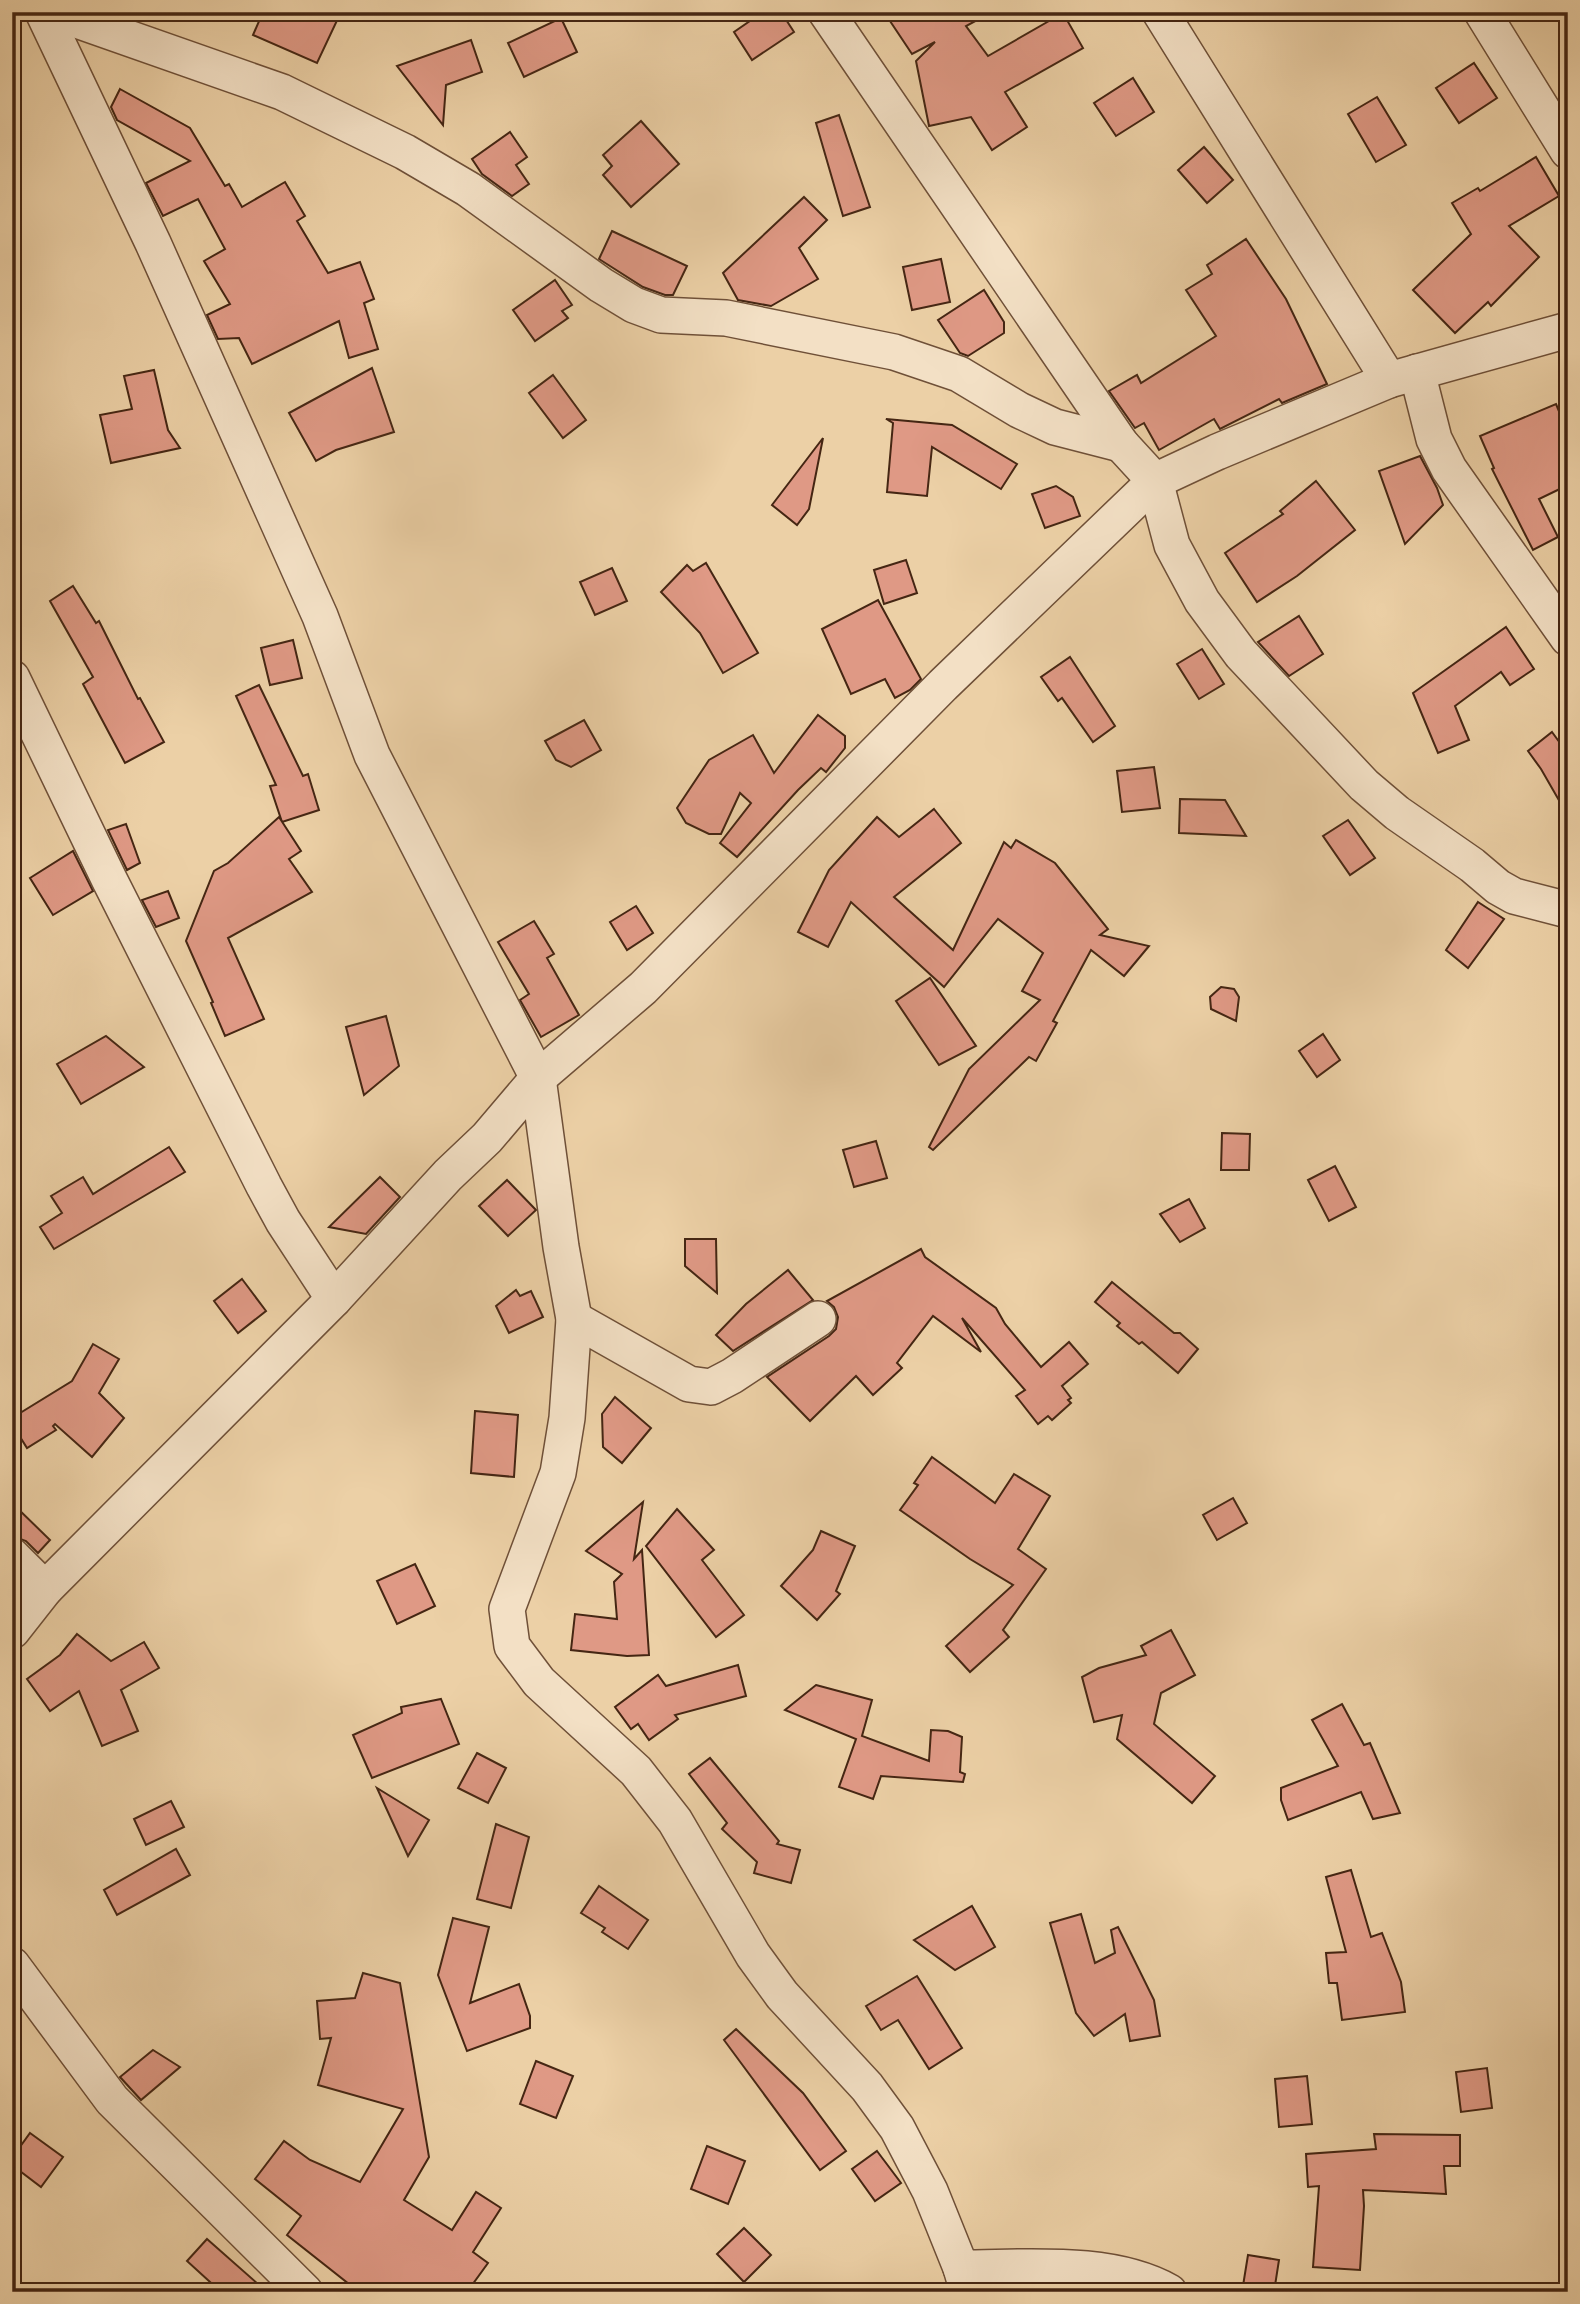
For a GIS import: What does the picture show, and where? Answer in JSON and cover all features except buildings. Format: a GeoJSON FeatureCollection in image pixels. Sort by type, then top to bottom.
{"type":"FeatureCollection","features":[{"type":"Feature","properties":{"kind":"street"},"geometry":{"type":"LineString","coordinates":[[43,12],[153,243],[320,616],[372,754],[538,1077],[561,1247],[574,1319],[567,1418],[558,1473],[507,1609],[512,1646],[540,1682],[636,1771],[675,1821],[753,1955],[782,1995],[867,2087],[897,2128],[930,2191],[964,2280],[1079,2269],[1113,2272],[1159,2286],[1169,2292]]}},
{"type":"Feature","properties":{"kind":"street"},"geometry":{"type":"LineString","coordinates":[[54,12],[282,92],[405,152],[468,189],[601,285],[635,305],[661,315],[726,318],[894,352],[960,374],[1019,410],[1055,427],[1121,444]]}},
{"type":"Feature","properties":{"kind":"street"},"geometry":{"type":"LineString","coordinates":[[826,12],[1121,444],[1155,481],[1172,545],[1202,601],[1241,654],[1355,775],[1397,813],[1472,865],[1498,887],[1514,896],[1568,910]]}},
{"type":"Feature","properties":{"kind":"street"},"geometry":{"type":"LineString","coordinates":[[1160,12],[1403,376],[1449,468],[1568,638]]}},
{"type":"Feature","properties":{"kind":"street"},"geometry":{"type":"LineString","coordinates":[[1482,12],[1568,151]]}},
{"type":"Feature","properties":{"kind":"street"},"geometry":{"type":"LineString","coordinates":[[12,1631],[45,1589],[334,1299],[448,1175],[486,1138],[538,1077],[643,988],[943,685],[1155,481],[1217,452],[1403,376],[1568,330]]}},
{"type":"Feature","properties":{"kind":"street"},"geometry":{"type":"LineString","coordinates":[[12,678],[109,879],[264,1186],[334,1299]]}},
{"type":"Feature","properties":{"kind":"street"},"geometry":{"type":"LineString","coordinates":[[574,1319],[689,1384],[711,1387],[818,1319]]}},
{"type":"Feature","properties":{"kind":"street"},"geometry":{"type":"LineString","coordinates":[[12,1556],[45,1589]]}},
{"type":"Feature","properties":{"kind":"street"},"geometry":{"type":"LineString","coordinates":[[12,1965],[112,2100],[305,2292]]}}]}
